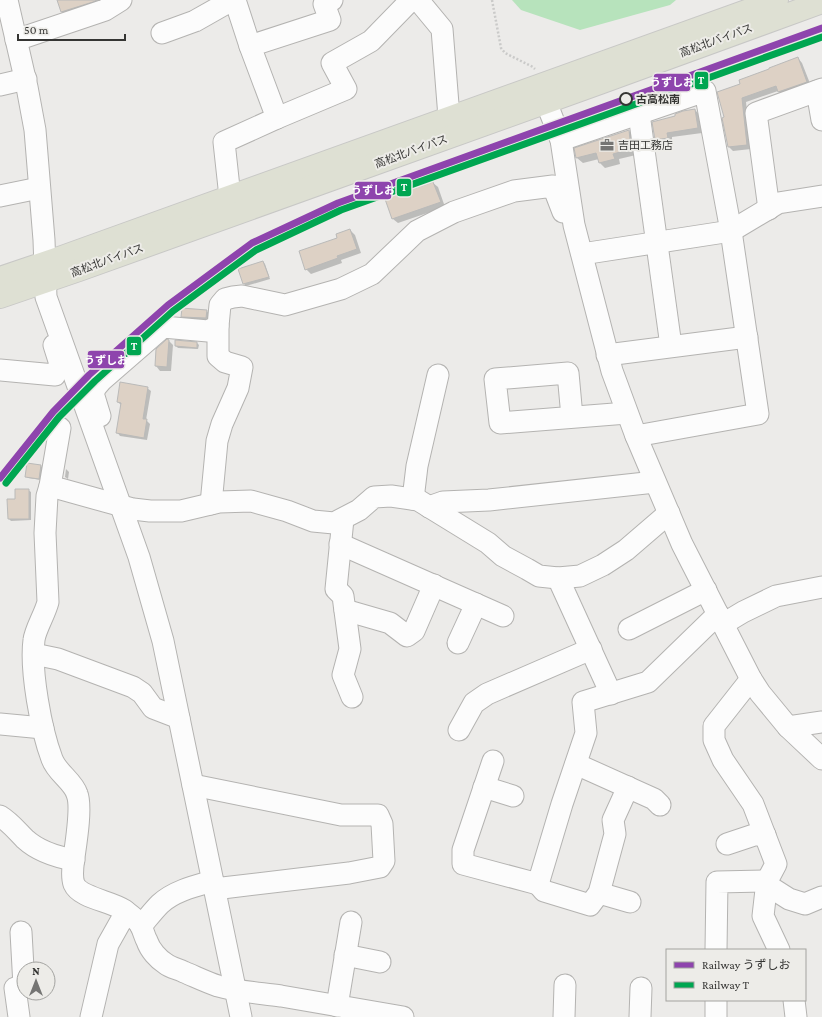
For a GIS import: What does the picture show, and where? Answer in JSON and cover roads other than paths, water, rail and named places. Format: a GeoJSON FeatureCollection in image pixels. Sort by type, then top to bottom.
{"type":"FeatureCollection","features":[{"type":"Feature","properties":{"kind":"highway","name":"高松北バイパス"},"geometry":{"type":"LineString","coordinates":[[0,278],[46,280],[230,197],[777,0]]}},
{"type":"Feature","properties":{"kind":"highway","name":"高松北バイパス"},"geometry":{"type":"LineString","coordinates":[[0,297],[822,2]]}},
{"type":"Feature","properties":{"kind":"street"},"geometry":{"type":"LineString","coordinates":[[0,370],[56,375],[60,364],[43,305],[46,280],[35,130],[26,79],[7,0]]}},
{"type":"Feature","properties":{"kind":"street"},"geometry":{"type":"LineString","coordinates":[[16,40],[105,10],[121,0]]}},
{"type":"Feature","properties":{"kind":"street"},"geometry":{"type":"LineString","coordinates":[[162,33],[195,21],[232,0]]}},
{"type":"Feature","properties":{"kind":"street"},"geometry":{"type":"LineString","coordinates":[[235,0],[250,46],[277,118]]}},
{"type":"Feature","properties":{"kind":"street"},"geometry":{"type":"LineString","coordinates":[[250,46],[330,20],[324,4],[332,0]]}},
{"type":"Feature","properties":{"kind":"street"},"geometry":{"type":"LineString","coordinates":[[230,197],[224,142],[346,89],[332,62],[371,41],[411,0]]}},
{"type":"Feature","properties":{"kind":"street"},"geometry":{"type":"LineString","coordinates":[[418,0],[442,29],[450,117]]}},
{"type":"Feature","properties":{"kind":"street"},"geometry":{"type":"LineString","coordinates":[[0,85],[26,79]]}},
{"type":"Feature","properties":{"kind":"street"},"geometry":{"type":"LineString","coordinates":[[769,209],[756,113],[820,90],[822,120]]}},
{"type":"Feature","properties":{"kind":"street"},"geometry":{"type":"LineString","coordinates":[[561,140],[705,91],[731,231],[758,414],[636,436]]}},
{"type":"Feature","properties":{"kind":"street"},"geometry":{"type":"LineString","coordinates":[[546,102],[561,140],[574,225],[607,355],[636,436],[682,544],[760,693],[788,727],[822,759]]}},
{"type":"Feature","properties":{"kind":"street"},"geometry":{"type":"LineString","coordinates":[[638,114],[671,346]]}},
{"type":"Feature","properties":{"kind":"street"},"geometry":{"type":"LineString","coordinates":[[211,504],[217,441],[222,424],[238,388],[242,367],[225,362],[218,356],[220,305],[225,299],[242,296],[285,305],[341,288],[372,274],[417,231],[454,212],[514,191],[553,186],[567,220],[574,225]]}},
{"type":"Feature","properties":{"kind":"street"},"geometry":{"type":"LineString","coordinates":[[0,196],[39,188]]}},
{"type":"Feature","properties":{"kind":"street"},"geometry":{"type":"LineString","coordinates":[[582,254],[731,231],[778,203],[822,196]]}},
{"type":"Feature","properties":{"kind":"street"},"geometry":{"type":"LineString","coordinates":[[46,280],[127,507]]}},
{"type":"Feature","properties":{"kind":"street"},"geometry":{"type":"LineString","coordinates":[[218,326],[208,331],[163,327],[102,380],[93,393],[127,507],[139,557],[163,641],[241,1017]]}},
{"type":"Feature","properties":{"kind":"street"},"geometry":{"type":"LineString","coordinates":[[607,355],[746,336]]}},
{"type":"Feature","properties":{"kind":"street"},"geometry":{"type":"LineString","coordinates":[[421,503],[417,466],[438,374]]}},
{"type":"Feature","properties":{"kind":"street"},"geometry":{"type":"LineString","coordinates":[[572,417],[627,413]]}},
{"type":"Feature","properties":{"kind":"street"},"geometry":{"type":"LineString","coordinates":[[60,428],[47,496],[45,533],[48,602],[45,614],[34,638],[34,654],[35,681],[43,728],[52,760],[59,771],[72,785],[77,794],[78,806],[74,860],[74,884],[87,895],[120,908],[140,924],[148,944],[156,955],[167,965],[212,984],[235,990],[403,1017]]}},
{"type":"Feature","properties":{"kind":"street"},"geometry":{"type":"LineString","coordinates":[[50,486],[127,507],[150,511],[181,511],[219,502],[251,501],[287,511],[314,521],[334,523],[359,510],[374,497],[391,496],[421,503],[488,500],[656,482]]}},
{"type":"Feature","properties":{"kind":"street"},"geometry":{"type":"LineString","coordinates":[[421,503],[488,543],[503,556],[539,576],[558,578],[580,576],[603,565],[626,550],[669,513]]}},
{"type":"Feature","properties":{"kind":"street"},"geometry":{"type":"LineString","coordinates":[[343,519],[336,589],[343,596],[350,650],[343,675],[352,697]]}},
{"type":"Feature","properties":{"kind":"street"},"geometry":{"type":"LineString","coordinates":[[340,544],[503,616]]}},
{"type":"Feature","properties":{"kind":"street"},"geometry":{"type":"LineString","coordinates":[[558,578],[611,694]]}},
{"type":"Feature","properties":{"kind":"street"},"geometry":{"type":"LineString","coordinates":[[345,610],[390,623],[407,636],[414,631],[434,585]]}},
{"type":"Feature","properties":{"kind":"street"},"geometry":{"type":"LineString","coordinates":[[538,884],[562,804],[586,733],[583,702],[648,682],[720,619],[743,612],[776,596],[822,587]]}},
{"type":"Feature","properties":{"kind":"street"},"geometry":{"type":"LineString","coordinates":[[629,629],[706,590]]}},
{"type":"Feature","properties":{"kind":"street"},"geometry":{"type":"LineString","coordinates":[[458,643],[476,604]]}},
{"type":"Feature","properties":{"kind":"street"},"geometry":{"type":"LineString","coordinates":[[459,730],[474,703],[487,694],[591,649]]}},
{"type":"Feature","properties":{"kind":"street"},"geometry":{"type":"LineString","coordinates":[[34,654],[58,659],[132,687],[142,693],[153,708],[179,718]]}},
{"type":"Feature","properties":{"kind":"street"},"geometry":{"type":"LineString","coordinates":[[752,679],[714,726],[714,740],[724,760],[753,804],[776,864],[767,883],[763,916],[780,949]]}},
{"type":"Feature","properties":{"kind":"street"},"geometry":{"type":"LineString","coordinates":[[788,727],[822,722]]}},
{"type":"Feature","properties":{"kind":"street"},"geometry":{"type":"LineString","coordinates":[[0,724],[43,728]]}},
{"type":"Feature","properties":{"kind":"street"},"geometry":{"type":"LineString","coordinates":[[493,761],[463,850],[463,864],[538,884],[544,891],[590,905],[599,893],[615,834],[614,820],[628,787]]}},
{"type":"Feature","properties":{"kind":"street"},"geometry":{"type":"LineString","coordinates":[[576,764],[654,799],[660,805]]}},
{"type":"Feature","properties":{"kind":"street"},"geometry":{"type":"LineString","coordinates":[[141,926],[166,899],[192,887],[349,873],[380,867],[384,861],[382,824],[378,815],[341,815],[193,785]]}},
{"type":"Feature","properties":{"kind":"street"},"geometry":{"type":"LineString","coordinates":[[484,787],[513,796]]}},
{"type":"Feature","properties":{"kind":"street"},"geometry":{"type":"LineString","coordinates":[[0,816],[26,840],[40,849],[63,858],[74,860]]}},
{"type":"Feature","properties":{"kind":"street"},"geometry":{"type":"LineString","coordinates":[[727,844],[754,835],[765,835]]}},
{"type":"Feature","properties":{"kind":"street"},"geometry":{"type":"LineString","coordinates":[[716,949],[717,882],[767,883],[789,900],[805,904],[822,897]]}},
{"type":"Feature","properties":{"kind":"street"},"geometry":{"type":"LineString","coordinates":[[599,893],[630,902]]}},
{"type":"Feature","properties":{"kind":"street"},"geometry":{"type":"LineString","coordinates":[[91,1017],[108,944],[126,912]]}},
{"type":"Feature","properties":{"kind":"street"},"geometry":{"type":"LineString","coordinates":[[337,1006],[351,922]]}},
{"type":"Feature","properties":{"kind":"street"},"geometry":{"type":"LineString","coordinates":[[19,1017],[15,988],[24,986],[21,932]]}},
{"type":"Feature","properties":{"kind":"street"},"geometry":{"type":"LineString","coordinates":[[345,955],[380,962]]}},
{"type":"Feature","properties":{"kind":"street"},"geometry":{"type":"LineString","coordinates":[[564,1017],[565,986]]}},
{"type":"Feature","properties":{"kind":"street"},"geometry":{"type":"LineString","coordinates":[[640,1017],[641,988]]}},
{"type":"Feature","properties":{"kind":"street"},"geometry":{"type":"LineString","coordinates":[[716,1001],[716,1017]]}},
{"type":"Feature","properties":{"kind":"street"},"geometry":{"type":"LineString","coordinates":[[794,1001],[796,1017]]}},
{"type":"Feature","properties":{"kind":"rail line","name":"うずしお"},"geometry":{"type":"LineString","coordinates":[[0,478],[53,412],[89,375],[168,305],[252,243],[338,203],[822,28]]}},
{"type":"Feature","properties":{"kind":"rail line","name":"T"},"geometry":{"type":"LineString","coordinates":[[6,483],[59,417],[95,381],[173,311],[256,250],[341,210],[822,37]]}},
{"type":"Feature","properties":{"kind":"place","name":"古高松南"},"geometry":{"type":"Point","coordinates":[626,99]}},
{"type":"Feature","properties":{"kind":"place","name":"吉田工務店"},"geometry":{"type":"Point","coordinates":[607,145]}}]}
